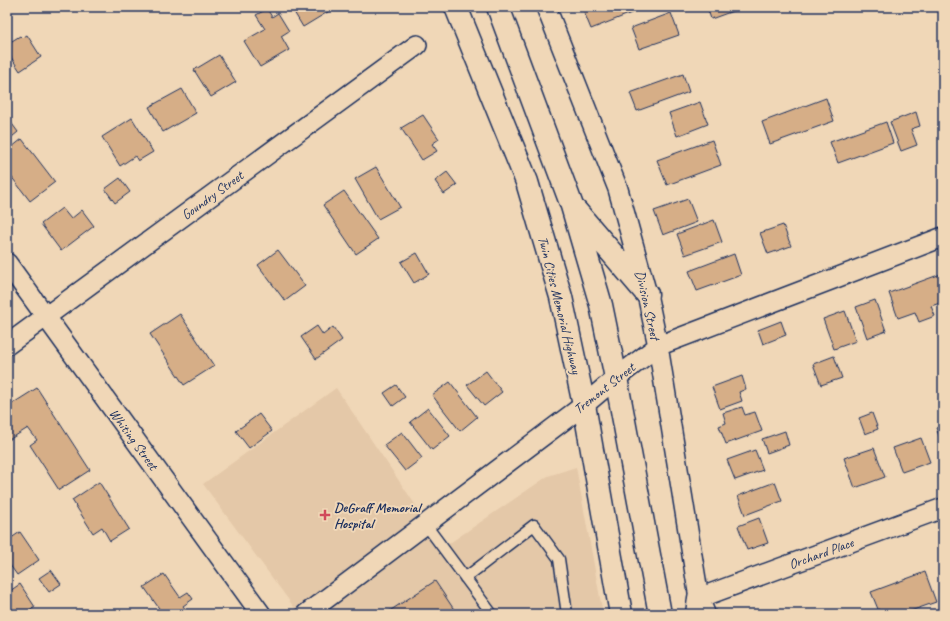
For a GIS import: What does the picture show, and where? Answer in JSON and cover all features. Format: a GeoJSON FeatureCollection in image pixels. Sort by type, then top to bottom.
{"type":"FeatureCollection","features":[{"type":"Feature","properties":{"kind":"main road","name":"Twin Cities Memorial Highway"},"geometry":{"type":"LineString","coordinates":[[456,7],[527,182],[561,297],[584,405],[621,614]]}},
{"type":"Feature","properties":{"kind":"main road"},"geometry":{"type":"LineString","coordinates":[[498,7],[572,206],[600,305],[616,378],[660,614]]}},
{"type":"Feature","properties":{"kind":"main road"},"geometry":{"type":"LineString","coordinates":[[572,206],[647,294]]}},
{"type":"Feature","properties":{"kind":"street","name":"Division Street"},"geometry":{"type":"LineString","coordinates":[[546,7],[618,189],[647,294],[658,346],[701,609]]}},
{"type":"Feature","properties":{"kind":"street","name":"Goundry Street"},"geometry":{"type":"LineString","coordinates":[[7,345],[417,45]]}},
{"type":"Feature","properties":{"kind":"street","name":"Tremont Street"},"geometry":{"type":"LineString","coordinates":[[306,614],[584,405],[658,346],[943,237]]}},
{"type":"Feature","properties":{"kind":"street","name":"Whiting Street"},"geometry":{"type":"LineString","coordinates":[[7,263],[261,614]]}},
{"type":"Feature","properties":{"kind":"street","name":"Orchard Place"},"geometry":{"type":"LineString","coordinates":[[701,609],[943,508]]}},
{"type":"Feature","properties":{"kind":"lane"},"geometry":{"type":"LineString","coordinates":[[426,525],[492,614]]}},
{"type":"Feature","properties":{"kind":"lane"},"geometry":{"type":"LineString","coordinates":[[465,578],[534,525],[559,560],[567,614]]}},
{"type":"Feature","properties":{"kind":"shaded area","name":"DeGraff Memorial Hospital"},"geometry":{"type":"Polygon","coordinates":[[[336,388],[444,547],[548,476],[576,467],[603,614],[299,614],[203,484],[336,388]]]}},
{"type":"Feature","properties":{"kind":"building"},"geometry":{"type":"Polygon","coordinates":[[[291,7],[329,7],[331,10],[303,27],[291,7]]]}},
{"type":"Feature","properties":{"kind":"building"},"geometry":{"type":"Polygon","coordinates":[[[582,7],[644,7],[644,8],[591,29],[582,7]]]}},
{"type":"Feature","properties":{"kind":"building"},"geometry":{"type":"Polygon","coordinates":[[[707,7],[744,7],[711,19],[707,7]]]}},
{"type":"Feature","properties":{"kind":"building"},"geometry":{"type":"Polygon","coordinates":[[[267,9],[272,17],[278,13],[289,31],[281,36],[289,50],[260,67],[244,41],[265,29],[256,15],[267,9]]]}},
{"type":"Feature","properties":{"kind":"building"},"geometry":{"type":"Polygon","coordinates":[[[671,13],[679,35],[639,49],[631,28],[671,13]]]}},
{"type":"Feature","properties":{"kind":"building"},"geometry":{"type":"Polygon","coordinates":[[[27,35],[41,57],[20,71],[7,51],[7,44],[20,36],[22,38],[27,35]]]}},
{"type":"Feature","properties":{"kind":"building"},"geometry":{"type":"Polygon","coordinates":[[[219,55],[236,82],[211,97],[194,70],[219,55]]]}},
{"type":"Feature","properties":{"kind":"building"},"geometry":{"type":"Polygon","coordinates":[[[683,74],[689,92],[637,111],[630,93],[683,74]]]}},
{"type":"Feature","properties":{"kind":"building"},"geometry":{"type":"Polygon","coordinates":[[[182,89],[196,113],[163,132],[149,107],[182,89]]]}},
{"type":"Feature","properties":{"kind":"building"},"geometry":{"type":"Polygon","coordinates":[[[826,98],[834,121],[770,144],[762,122],[826,98]]]}},
{"type":"Feature","properties":{"kind":"building"},"geometry":{"type":"Polygon","coordinates":[[[700,102],[708,124],[677,136],[669,113],[700,102]]]}},
{"type":"Feature","properties":{"kind":"building"},"geometry":{"type":"Polygon","coordinates":[[[916,112],[920,126],[911,129],[917,145],[901,151],[890,122],[916,112]]]}},
{"type":"Feature","properties":{"kind":"building"},"geometry":{"type":"Polygon","coordinates":[[[423,115],[439,139],[432,144],[437,151],[422,160],[401,128],[423,115]]]}},
{"type":"Feature","properties":{"kind":"building"},"geometry":{"type":"Polygon","coordinates":[[[7,117],[18,132],[7,141],[7,117]]]}},
{"type":"Feature","properties":{"kind":"building"},"geometry":{"type":"Polygon","coordinates":[[[132,118],[153,152],[138,161],[135,156],[120,166],[102,137],[132,118]]]}},
{"type":"Feature","properties":{"kind":"building"},"geometry":{"type":"Polygon","coordinates":[[[886,122],[893,143],[838,163],[830,142],[886,122]]]}},
{"type":"Feature","properties":{"kind":"building"},"geometry":{"type":"Polygon","coordinates":[[[22,139],[55,182],[30,201],[7,171],[7,151],[22,139]]]}},
{"type":"Feature","properties":{"kind":"building"},"geometry":{"type":"Polygon","coordinates":[[[712,140],[721,165],[667,185],[657,160],[712,140]]]}},
{"type":"Feature","properties":{"kind":"building"},"geometry":{"type":"Polygon","coordinates":[[[376,167],[400,207],[378,219],[355,179],[376,167]]]}},
{"type":"Feature","properties":{"kind":"building"},"geometry":{"type":"Polygon","coordinates":[[[447,172],[457,185],[444,194],[435,181],[447,172]]]}},
{"type":"Feature","properties":{"kind":"building"},"geometry":{"type":"Polygon","coordinates":[[[120,178],[130,192],[115,203],[105,189],[120,178]]]}},
{"type":"Feature","properties":{"kind":"building"},"geometry":{"type":"Polygon","coordinates":[[[344,191],[378,239],[356,254],[323,205],[344,191]]]}},
{"type":"Feature","properties":{"kind":"building"},"geometry":{"type":"Polygon","coordinates":[[[688,199],[697,222],[663,235],[654,211],[688,199]]]}},
{"type":"Feature","properties":{"kind":"building"},"geometry":{"type":"Polygon","coordinates":[[[62,208],[71,219],[82,210],[94,226],[61,251],[41,224],[62,208]]]}},
{"type":"Feature","properties":{"kind":"building"},"geometry":{"type":"Polygon","coordinates":[[[714,220],[722,242],[685,255],[677,234],[714,220]]]}},
{"type":"Feature","properties":{"kind":"building"},"geometry":{"type":"Polygon","coordinates":[[[783,225],[791,246],[768,254],[760,233],[783,225]]]}},
{"type":"Feature","properties":{"kind":"building"},"geometry":{"type":"Polygon","coordinates":[[[278,250],[305,286],[285,301],[258,265],[278,250]]]}},
{"type":"Feature","properties":{"kind":"building"},"geometry":{"type":"Polygon","coordinates":[[[417,253],[429,274],[414,283],[401,262],[417,253]]]}},
{"type":"Feature","properties":{"kind":"building"},"geometry":{"type":"Polygon","coordinates":[[[734,254],[741,275],[697,291],[689,271],[734,254]]]}},
{"type":"Feature","properties":{"kind":"building"},"geometry":{"type":"Polygon","coordinates":[[[941,274],[943,280],[943,302],[931,306],[935,316],[919,322],[915,312],[898,318],[889,293],[941,274]]]}},
{"type":"Feature","properties":{"kind":"building"},"geometry":{"type":"Polygon","coordinates":[[[875,300],[886,331],[867,338],[856,307],[875,300]]]}},
{"type":"Feature","properties":{"kind":"building"},"geometry":{"type":"Polygon","coordinates":[[[845,311],[856,341],[834,349],[823,319],[845,311]]]}},
{"type":"Feature","properties":{"kind":"building"},"geometry":{"type":"Polygon","coordinates":[[[180,314],[214,366],[184,385],[150,334],[180,314]]]}},
{"type":"Feature","properties":{"kind":"building"},"geometry":{"type":"Polygon","coordinates":[[[781,321],[786,335],[763,344],[758,330],[781,321]]]}},
{"type":"Feature","properties":{"kind":"building"},"geometry":{"type":"Polygon","coordinates":[[[317,326],[323,335],[333,327],[342,340],[316,359],[301,337],[317,326]]]}},
{"type":"Feature","properties":{"kind":"building"},"geometry":{"type":"Polygon","coordinates":[[[834,356],[842,378],[821,385],[813,364],[834,356]]]}},
{"type":"Feature","properties":{"kind":"building"},"geometry":{"type":"Polygon","coordinates":[[[486,371],[502,392],[484,406],[467,385],[486,371]]]}},
{"type":"Feature","properties":{"kind":"building"},"geometry":{"type":"Polygon","coordinates":[[[742,376],[746,389],[739,392],[742,401],[720,409],[712,387],[742,376]]]}},
{"type":"Feature","properties":{"kind":"building"},"geometry":{"type":"Polygon","coordinates":[[[450,382],[477,417],[460,431],[432,395],[450,382]]]}},
{"type":"Feature","properties":{"kind":"building"},"geometry":{"type":"Polygon","coordinates":[[[396,385],[405,397],[393,406],[384,393],[396,385]]]}},
{"type":"Feature","properties":{"kind":"building"},"geometry":{"type":"Polygon","coordinates":[[[37,388],[90,470],[59,490],[30,445],[37,440],[28,428],[7,441],[7,407],[37,388]]]}},
{"type":"Feature","properties":{"kind":"building"},"geometry":{"type":"Polygon","coordinates":[[[742,407],[745,415],[755,412],[762,431],[726,444],[719,426],[726,423],[723,413],[742,407]]]}},
{"type":"Feature","properties":{"kind":"building"},"geometry":{"type":"Polygon","coordinates":[[[428,408],[450,436],[432,450],[410,422],[428,408]]]}},
{"type":"Feature","properties":{"kind":"building"},"geometry":{"type":"Polygon","coordinates":[[[872,413],[878,429],[865,434],[859,418],[872,413]]]}},
{"type":"Feature","properties":{"kind":"building"},"geometry":{"type":"Polygon","coordinates":[[[259,414],[272,431],[249,448],[236,431],[259,414]]]}},
{"type":"Feature","properties":{"kind":"building"},"geometry":{"type":"Polygon","coordinates":[[[943,425],[943,446],[936,428],[943,425]]]}},
{"type":"Feature","properties":{"kind":"building"},"geometry":{"type":"Polygon","coordinates":[[[785,431],[789,445],[767,453],[762,439],[785,431]]]}},
{"type":"Feature","properties":{"kind":"building"},"geometry":{"type":"Polygon","coordinates":[[[402,432],[422,458],[405,471],[384,445],[402,432]]]}},
{"type":"Feature","properties":{"kind":"building"},"geometry":{"type":"Polygon","coordinates":[[[921,438],[930,462],[902,472],[893,448],[921,438]]]}},
{"type":"Feature","properties":{"kind":"building"},"geometry":{"type":"Polygon","coordinates":[[[874,448],[885,477],[855,488],[844,458],[874,448]]]}},
{"type":"Feature","properties":{"kind":"building"},"geometry":{"type":"Polygon","coordinates":[[[755,450],[763,470],[735,480],[727,460],[755,450]]]}},
{"type":"Feature","properties":{"kind":"building"},"geometry":{"type":"Polygon","coordinates":[[[99,482],[129,529],[110,541],[102,527],[93,533],[72,500],[99,482]]]}},
{"type":"Feature","properties":{"kind":"building"},"geometry":{"type":"Polygon","coordinates":[[[775,482],[782,501],[745,515],[738,496],[775,482]]]}},
{"type":"Feature","properties":{"kind":"building"},"geometry":{"type":"Polygon","coordinates":[[[759,518],[768,543],[747,550],[738,526],[759,518]]]}},
{"type":"Feature","properties":{"kind":"building"},"geometry":{"type":"Polygon","coordinates":[[[20,532],[39,560],[17,575],[7,561],[7,541],[20,532]]]}},
{"type":"Feature","properties":{"kind":"building"},"geometry":{"type":"Polygon","coordinates":[[[51,570],[61,584],[49,592],[39,578],[51,570]]]}},
{"type":"Feature","properties":{"kind":"building"},"geometry":{"type":"Polygon","coordinates":[[[925,572],[936,602],[902,614],[880,614],[871,592],[925,572]]]}},
{"type":"Feature","properties":{"kind":"building"},"geometry":{"type":"Polygon","coordinates":[[[164,574],[180,597],[188,592],[193,599],[183,606],[189,614],[163,614],[144,587],[164,574]]]}},
{"type":"Feature","properties":{"kind":"building"},"geometry":{"type":"Polygon","coordinates":[[[435,581],[457,614],[385,614],[435,581]]]}},
{"type":"Feature","properties":{"kind":"building"},"geometry":{"type":"Polygon","coordinates":[[[20,584],[35,607],[25,614],[7,614],[7,593],[20,584]]]}},
{"type":"Feature","properties":{"kind":"place","name":"DeGraff Memorial Hospital"},"geometry":{"type":"Point","coordinates":[325,515]}}]}
